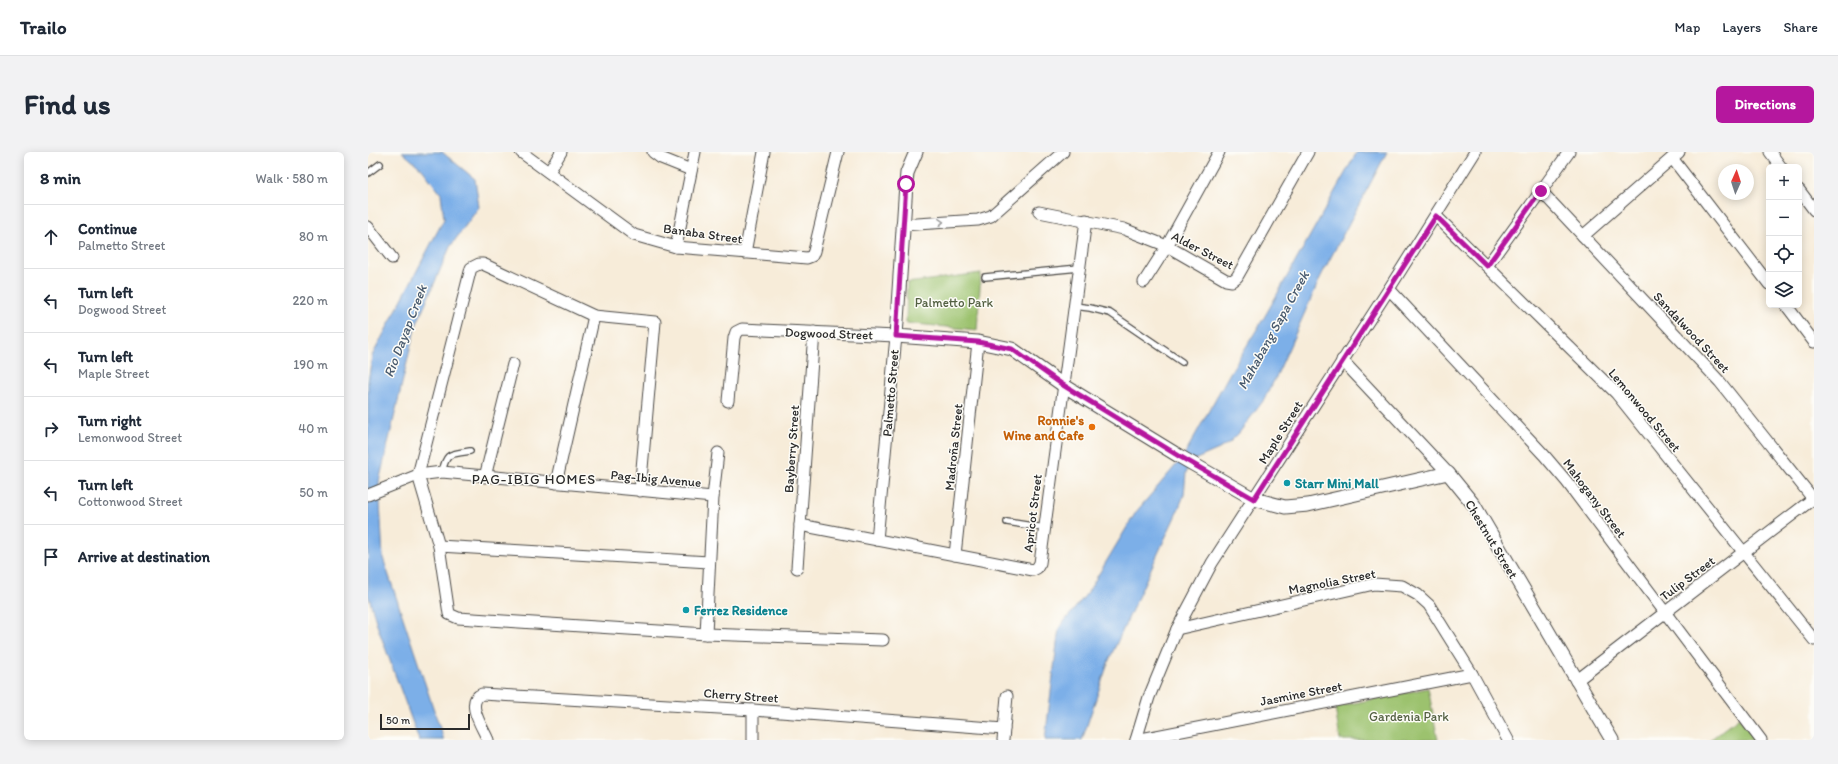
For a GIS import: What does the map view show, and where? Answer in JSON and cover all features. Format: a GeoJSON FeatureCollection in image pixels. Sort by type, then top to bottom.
{"type":"FeatureCollection","features":[{"type":"Feature","properties":{"kind":"street","name":"Banaba Street"},"geometry":{"type":"LineString","coordinates":[[521,152],[634,235],[676,247],[807,258],[812,256],[814,252],[838,152]]}},
{"type":"Feature","properties":{"kind":"street"},"geometry":{"type":"LineString","coordinates":[[549,172],[561,152]]}},
{"type":"Feature","properties":{"kind":"street"},"geometry":{"type":"LineString","coordinates":[[653,152],[661,158],[690,170]]}},
{"type":"Feature","properties":{"kind":"street"},"geometry":{"type":"LineString","coordinates":[[676,247],[690,170],[695,152]]}},
{"type":"Feature","properties":{"kind":"street"},"geometry":{"type":"LineString","coordinates":[[745,253],[764,152]]}},
{"type":"Feature","properties":{"kind":"street","name":"Palmetto Street"},"geometry":{"type":"LineString","coordinates":[[878,540],[896,336],[902,224],[907,173],[916,152]]}},
{"type":"Feature","properties":{"kind":"street"},"geometry":{"type":"LineString","coordinates":[[902,224],[978,220],[991,216],[1064,152]]}},
{"type":"Feature","properties":{"kind":"street"},"geometry":{"type":"LineString","coordinates":[[1144,282],[1219,152]]}},
{"type":"Feature","properties":{"kind":"street","name":"Alder Street"},"geometry":{"type":"LineString","coordinates":[[1039,212],[1086,220],[1124,229],[1166,246],[1226,280],[1232,281],[1237,277],[1308,152]]}},
{"type":"Feature","properties":{"kind":"street","name":"Maple Street"},"geometry":{"type":"LineString","coordinates":[[1136,740],[1149,697],[1177,630],[1212,563],[1436,216],[1475,152]]}},
{"type":"Feature","properties":{"kind":"street"},"geometry":{"type":"LineString","coordinates":[[1487,266],[1568,152]]}},
{"type":"Feature","properties":{"kind":"street"},"geometry":{"type":"LineString","coordinates":[[1770,152],[1779,164]]}},
{"type":"Feature","properties":{"kind":"street"},"geometry":{"type":"LineString","coordinates":[[1583,236],[1675,155],[1766,280]]}},
{"type":"Feature","properties":{"kind":"street","name":"Sandalwood Street"},"geometry":{"type":"LineString","coordinates":[[1541,191],[1720,382],[1814,499]]}},
{"type":"Feature","properties":{"kind":"street"},"geometry":{"type":"LineString","coordinates":[[1802,194],[1814,210]]}},
{"type":"Feature","properties":{"kind":"street","name":"Lemonwood Street"},"geometry":{"type":"LineString","coordinates":[[1436,216],[1616,393],[1814,640]]}},
{"type":"Feature","properties":{"kind":"street","name":"Apricot Street"},"geometry":{"type":"LineString","coordinates":[[800,525],[1033,570],[1038,568],[1045,528],[1086,220]]}},
{"type":"Feature","properties":{"kind":"street"},"geometry":{"type":"LineString","coordinates":[[368,227],[392,258]]}},
{"type":"Feature","properties":{"kind":"street"},"geometry":{"type":"LineString","coordinates":[[640,491],[655,322],[594,316],[484,264],[479,264],[471,268],[418,474],[439,546],[450,614],[455,618],[706,634],[883,640]]}},
{"type":"Feature","properties":{"kind":"street","name":"Mahogany Street"},"geometry":{"type":"LineString","coordinates":[[1389,289],[1567,482],[1663,612],[1761,740]]}},
{"type":"Feature","properties":{"kind":"street"},"geometry":{"type":"LineString","coordinates":[[1788,308],[1814,342]]}},
{"type":"Feature","properties":{"kind":"street"},"geometry":{"type":"LineString","coordinates":[[556,483],[594,316]]}},
{"type":"Feature","properties":{"kind":"street","name":"Dogwood Street"},"geometry":{"type":"LineString","coordinates":[[728,401],[734,338],[736,332],[742,330],[896,336],[978,342],[1012,349],[1063,385],[1179,456],[1254,499],[1285,507],[1308,505],[1448,472]]}},
{"type":"Feature","properties":{"kind":"street","name":"Bayberry Street"},"geometry":{"type":"LineString","coordinates":[[797,568],[814,332]]}},
{"type":"Feature","properties":{"kind":"street","name":"Madroña Street"},"geometry":{"type":"LineString","coordinates":[[955,555],[978,342]]}},
{"type":"Feature","properties":{"kind":"street","name":"Chestnut Street"},"geometry":{"type":"LineString","coordinates":[[1342,360],[1448,472],[1474,505],[1612,740]]}},
{"type":"Feature","properties":{"kind":"street"},"geometry":{"type":"LineString","coordinates":[[486,477],[513,364]]}},
{"type":"Feature","properties":{"kind":"street"},"geometry":{"type":"LineString","coordinates":[[713,497],[718,453]]}},
{"type":"Feature","properties":{"kind":"street","name":"Pag-Ibig Avenue"},"geometry":{"type":"LineString","coordinates":[[368,495],[418,474],[442,472],[713,497],[706,634]]}},
{"type":"Feature","properties":{"kind":"street","name":"Tulip Street"},"geometry":{"type":"LineString","coordinates":[[1576,681],[1663,612],[1814,499]]}},
{"type":"Feature","properties":{"kind":"street"},"geometry":{"type":"LineString","coordinates":[[439,546],[709,562]]}},
{"type":"Feature","properties":{"kind":"street","name":"Magnolia Street"},"geometry":{"type":"LineString","coordinates":[[1177,630],[1374,584],[1402,586],[1418,595],[1429,605],[1472,674],[1508,740]]}},
{"type":"Feature","properties":{"kind":"street","name":"Jasmine Street"},"geometry":{"type":"LineString","coordinates":[[1136,740],[1472,674]]}},
{"type":"Feature","properties":{"kind":"street","name":"Cherry Street"},"geometry":{"type":"LineString","coordinates":[[488,740],[475,711],[474,701],[476,696],[482,694],[752,710],[1004,734]]}},
{"type":"Feature","properties":{"kind":"street"},"geometry":{"type":"LineString","coordinates":[[1004,734],[1007,696]]}},
{"type":"Feature","properties":{"kind":"street"},"geometry":{"type":"LineString","coordinates":[[752,710],[752,740]]}},
{"type":"Feature","properties":{"kind":"lane"},"geometry":{"type":"LineString","coordinates":[[368,173],[380,164]]}},
{"type":"Feature","properties":{"kind":"lane"},"geometry":{"type":"LineString","coordinates":[[985,276],[1079,268]]}},
{"type":"Feature","properties":{"kind":"lane"},"geometry":{"type":"LineString","coordinates":[[1074,306],[1110,313],[1182,362]]}},
{"type":"Feature","properties":{"kind":"lane"},"geometry":{"type":"LineString","coordinates":[[442,472],[446,457],[452,454],[470,451]]}},
{"type":"Feature","properties":{"kind":"lane"},"geometry":{"type":"LineString","coordinates":[[1007,522],[1045,528]]}},
{"type":"Feature","properties":{"kind":"green space","name":"Palmetto Park"},"geometry":{"type":"Polygon","coordinates":[[[981,273],[977,330],[906,323],[907,283],[981,273]]]}},
{"type":"Feature","properties":{"kind":"green space","name":"Gardenia Park"},"geometry":{"type":"Polygon","coordinates":[[[1428,688],[1438,740],[1340,740],[1335,707],[1428,688]]]}},
{"type":"Feature","properties":{"kind":"green space"},"geometry":{"type":"Polygon","coordinates":[[[1739,717],[1756,740],[1710,740],[1739,717]]]}},
{"type":"Feature","properties":{"kind":"water","name":"Rio Dayap Creek"},"geometry":{"type":"Polygon","coordinates":[[[402,152],[442,152],[475,179],[479,207],[450,247],[415,328],[379,482],[383,558],[444,740],[419,740],[378,628],[368,594],[368,382],[372,356],[444,219],[441,194],[422,169],[402,152]]]}},
{"type":"Feature","properties":{"kind":"water","name":"Mahabang Sapa Creek"},"geometry":{"type":"Polygon","coordinates":[[[1357,152],[1387,152],[1322,274],[1276,377],[1263,401],[1239,433],[1230,442],[1219,449],[1194,460],[1189,466],[1186,473],[1184,495],[1109,660],[1082,740],[1045,740],[1059,628],[1088,592],[1136,512],[1183,457],[1230,373],[1265,316],[1357,152]]]}},
{"type":"Feature","properties":{"kind":"place","name":"Ronnie's Wine and Cafe"},"geometry":{"type":"Point","coordinates":[1092,427]}},
{"type":"Feature","properties":{"kind":"place","name":"Starr Mini Mall"},"geometry":{"type":"Point","coordinates":[1287,483]}},
{"type":"Feature","properties":{"kind":"place","name":"Ferrez Residence"},"geometry":{"type":"Point","coordinates":[686,610]}},
{"type":"Feature","properties":{"kind":"district","name":"PAG-IBIG HOMES"},"geometry":{"type":"Point","coordinates":[534,479]}},
{"type":"Feature","properties":{"kind":"route"},"geometry":{"type":"LineString","coordinates":[[906,184],[902,224],[896,336],[978,342],[1012,349],[1063,385],[1179,456],[1254,499],[1436,216],[1487,266],[1541,191]]}}]}
